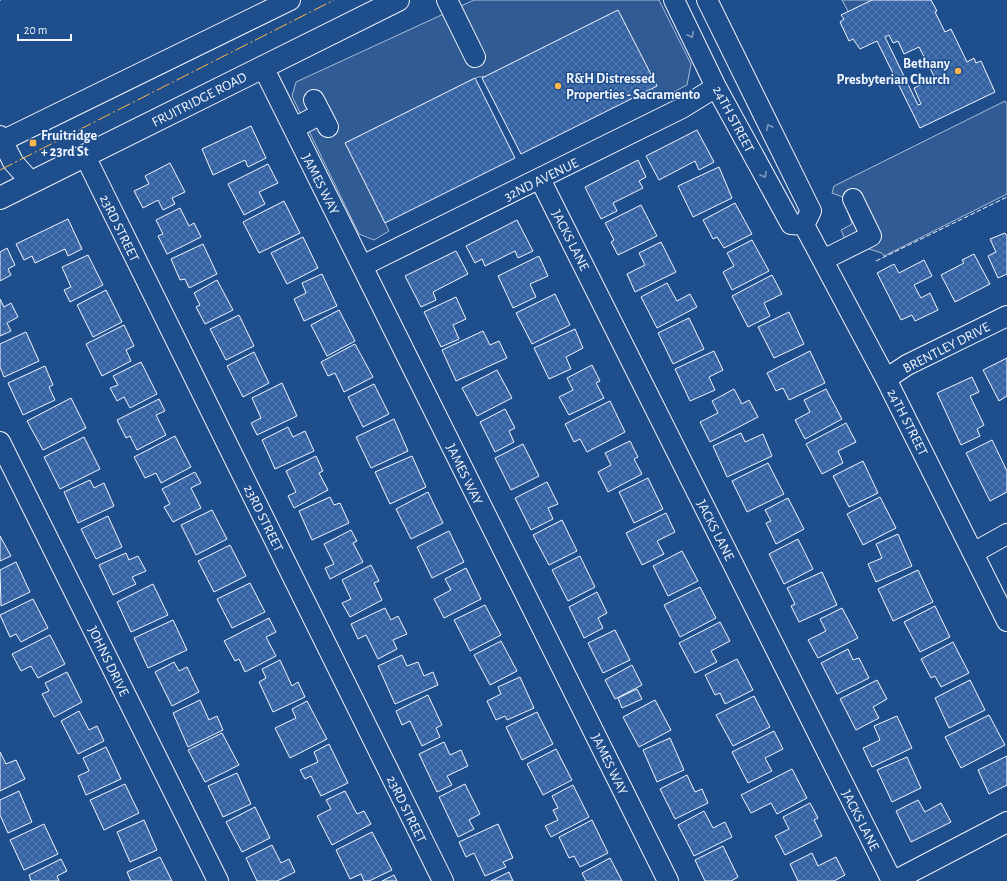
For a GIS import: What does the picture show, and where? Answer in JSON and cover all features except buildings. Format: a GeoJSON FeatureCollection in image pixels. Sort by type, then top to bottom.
{"type":"FeatureCollection","features":[{"type":"Feature","properties":{"kind":"main road","name":"FRUITRIDGE ROAD"},"geometry":{"type":"LineString","coordinates":[[0,198],[398,0]]}},
{"type":"Feature","properties":{"kind":"street"},"geometry":{"type":"LineString","coordinates":[[31,182],[13,162],[1,139],[290,0]]}},
{"type":"Feature","properties":{"kind":"street"},"geometry":{"type":"LineString","coordinates":[[447,0],[475,57]]}},
{"type":"Feature","properties":{"kind":"street","name":"24TH STREET"},"geometry":{"type":"LineString","coordinates":[[674,0],[716,87],[791,224],[804,226]]}},
{"type":"Feature","properties":{"kind":"street","name":"24TH STREET"},"geometry":{"type":"LineString","coordinates":[[707,0],[811,211],[804,226]]}},
{"type":"Feature","properties":{"kind":"street","name":"JAMES WAY"},"geometry":{"type":"LineString","coordinates":[[263,67],[668,881]]}},
{"type":"Feature","properties":{"kind":"street","name":"32ND AVENUE"},"geometry":{"type":"LineString","coordinates":[[362,266],[682,108],[716,87]]}},
{"type":"Feature","properties":{"kind":"street"},"geometry":{"type":"LineString","coordinates":[[294,128],[321,114]]}},
{"type":"Feature","properties":{"kind":"street","name":"23RD STREET"},"geometry":{"type":"LineString","coordinates":[[85,156],[443,881]]}},
{"type":"Feature","properties":{"kind":"street","name":"JACKS LANE"},"geometry":{"type":"LineString","coordinates":[[540,179],[893,881]]}},
{"type":"Feature","properties":{"kind":"street"},"geometry":{"type":"LineString","coordinates":[[823,260],[871,236],[853,199]]}},
{"type":"Feature","properties":{"kind":"street","name":"24TH STREET"},"geometry":{"type":"LineString","coordinates":[[804,226],[886,379],[1007,621]]}},
{"type":"Feature","properties":{"kind":"street","name":"BRENTLEY DRIVE"},"geometry":{"type":"LineString","coordinates":[[886,379],[908,365],[1007,316]]}},
{"type":"Feature","properties":{"kind":"street","name":"JOHNS DRIVE"},"geometry":{"type":"LineString","coordinates":[[0,442],[218,881]]}},
{"type":"Feature","properties":{"kind":"street"},"geometry":{"type":"LineString","coordinates":[[973,553],[1007,534]]}},
{"type":"Feature","properties":{"kind":"street"},"geometry":{"type":"LineString","coordinates":[[893,881],[1007,822]]}},
{"type":"Feature","properties":{"kind":"shaded area"},"geometry":{"type":"Polygon","coordinates":[[[474,0],[659,0],[691,64],[687,85],[658,100],[617,14],[494,76],[478,77],[346,143],[389,231],[374,240],[359,234],[292,96],[296,82],[474,0]]]}},
{"type":"Feature","properties":{"kind":"shaded area"},"geometry":{"type":"Polygon","coordinates":[[[842,0],[876,0],[849,13],[842,0]]]}},
{"type":"Feature","properties":{"kind":"shaded area"},"geometry":{"type":"Polygon","coordinates":[[[1005,101],[1007,104],[1007,194],[884,256],[882,253],[866,248],[851,252],[841,230],[852,224],[843,197],[832,193],[834,186],[1005,101]]]}},
{"type":"Feature","properties":{"kind":"fence"},"geometry":{"type":"LineString","coordinates":[[876,261],[1007,197]]}},
{"type":"Feature","properties":{"kind":"power"},"geometry":{"type":"LineString","coordinates":[[0,170],[334,0]]}},
{"type":"Feature","properties":{"kind":"place","name":"Bethany Presbyterian Church"},"geometry":{"type":"Point","coordinates":[958,71]}},
{"type":"Feature","properties":{"kind":"place","name":"R&H Distressed Properties - Sacramento"},"geometry":{"type":"Point","coordinates":[558,86]}},
{"type":"Feature","properties":{"kind":"place","name":"Fruitridge + 23rd St"},"geometry":{"type":"Point","coordinates":[33,143]}}]}
